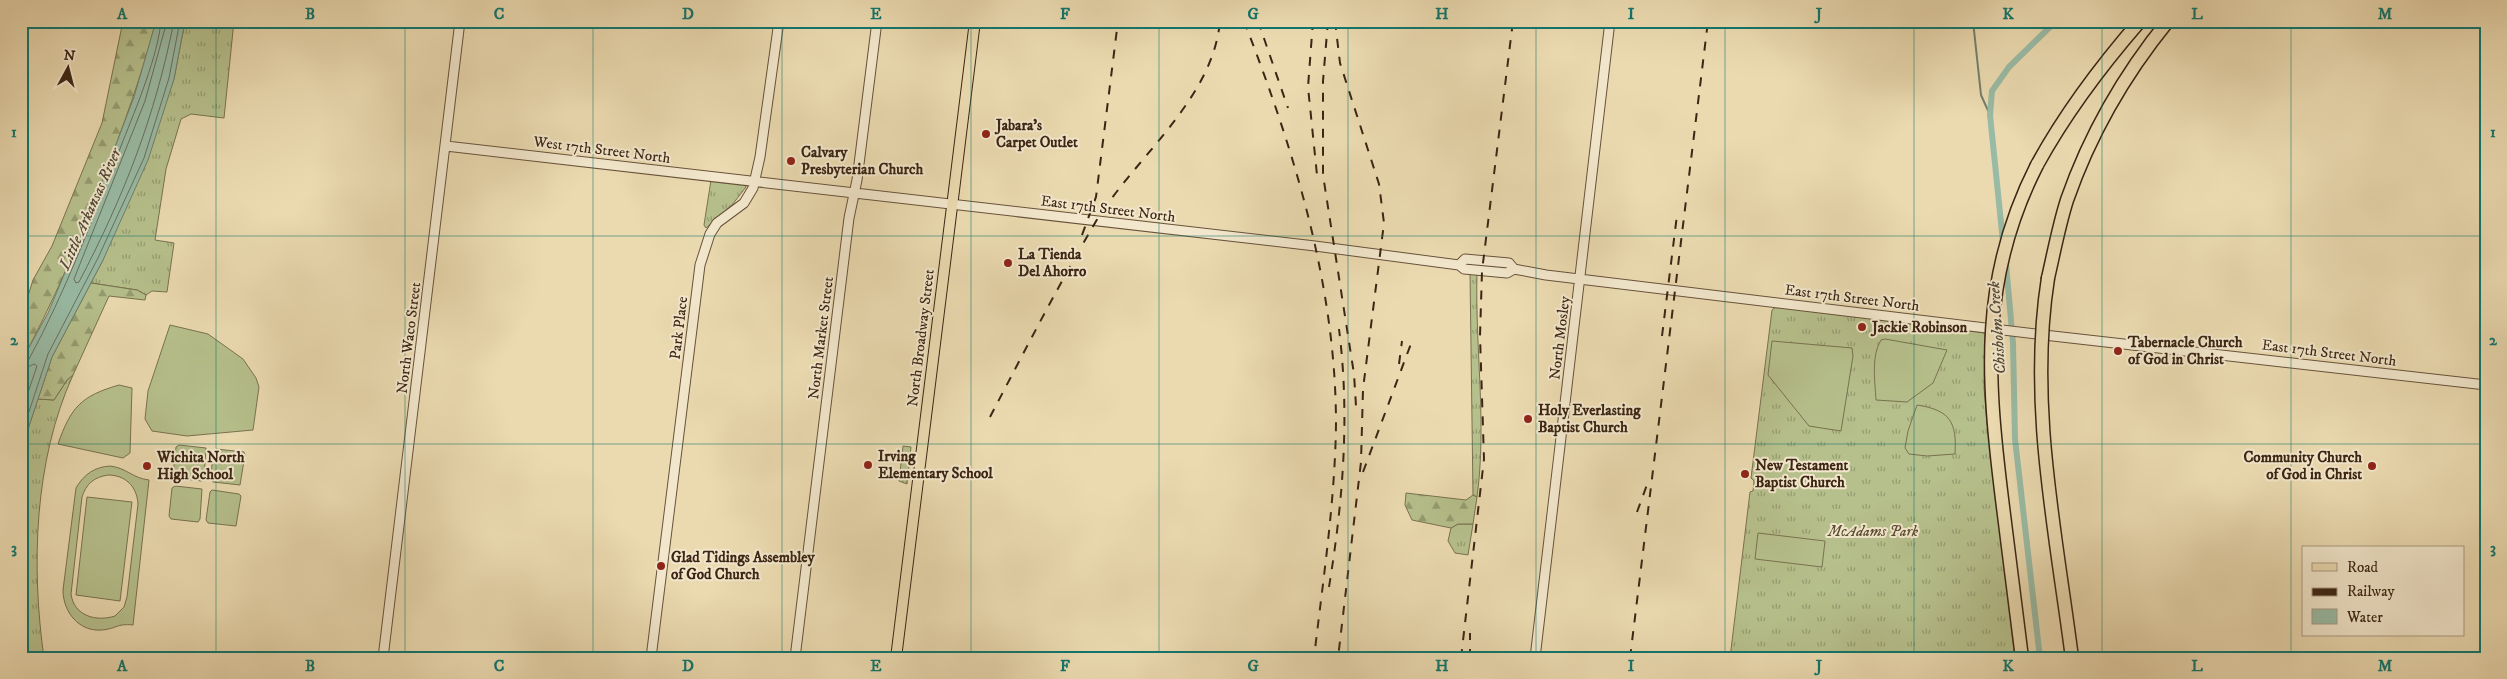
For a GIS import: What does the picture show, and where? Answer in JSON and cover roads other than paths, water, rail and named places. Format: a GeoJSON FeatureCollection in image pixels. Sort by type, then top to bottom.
{"type":"FeatureCollection","features":[{"type":"Feature","properties":{"kind":"highway"},"geometry":{"type":"LineString","coordinates":[[2022,658],[1993,427],[1990,354],[1992,311],[2003,252],[2021,197],[2065,116],[2087,85],[2140,21]]}},
{"type":"Feature","properties":{"kind":"highway"},"geometry":{"type":"LineString","coordinates":[[2072,658],[2040,404],[2040,344],[2048,278],[2067,200],[2090,142],[2129,73],[2168,21]]}},
{"type":"Feature","properties":{"kind":"main road","name":"North Broadway Street"},"geometry":{"type":"LineString","coordinates":[[896,658],[975,21]]}},
{"type":"Feature","properties":{"kind":"street","name":"North Waco Street"},"geometry":{"type":"LineString","coordinates":[[383,658],[460,21]]}},
{"type":"Feature","properties":{"kind":"street","name":"Park Place"},"geometry":{"type":"LineString","coordinates":[[651,658],[700,265],[710,234],[717,223],[744,203],[750,196],[760,157],[779,21]]}},
{"type":"Feature","properties":{"kind":"street","name":"North Market Street"},"geometry":{"type":"LineString","coordinates":[[795,658],[849,218],[855,193],[877,21]]}},
{"type":"Feature","properties":{"kind":"street","name":"North Mosley"},"geometry":{"type":"LineString","coordinates":[[1535,658],[1610,21]]}},
{"type":"Feature","properties":{"kind":"street","name":"West 17th Street North"},"geometry":{"type":"LineString","coordinates":[[446,146],[754,182]]}},
{"type":"Feature","properties":{"kind":"street","name":"East 17th Street North"},"geometry":{"type":"LineString","coordinates":[[754,182],[1459,265],[1464,269],[1507,273],[1514,269],[1581,279],[1987,328],[2486,385]]}},
{"type":"Feature","properties":{"kind":"water"},"geometry":{"type":"Polygon","coordinates":[[[156,21],[185,21],[174,79],[148,160],[103,260],[52,357],[29,426],[21,460],[21,362],[48,313],[90,213],[134,97],[156,21]]]}},
{"type":"Feature","properties":{"kind":"waterway"},"geometry":{"type":"LineString","coordinates":[[1973,21],[1981,95],[1990,115]]}},
{"type":"Feature","properties":{"kind":"waterway","name":"Chisholm Creek"},"geometry":{"type":"LineString","coordinates":[[2003,242],[1990,115],[1992,91],[2009,67],[2056,21]]}},
{"type":"Feature","properties":{"kind":"waterway","name":"Chisholm Creek"},"geometry":{"type":"LineString","coordinates":[[2006,264],[2013,343],[2015,439],[2040,658]]}},
{"type":"Feature","properties":{"kind":"railway"},"geometry":{"type":"LineString","coordinates":[[1082,235],[1096,197],[1118,21]]}},
{"type":"Feature","properties":{"kind":"railway"},"geometry":{"type":"LineString","coordinates":[[990,417],[1054,295],[1095,223],[1111,199],[1170,127],[1203,77],[1214,50],[1220,21]]}},
{"type":"Feature","properties":{"kind":"railway"},"geometry":{"type":"LineString","coordinates":[[1244,21],[1295,169],[1309,219],[1329,321],[1334,372],[1335,453],[1328,541],[1314,658]]}},
{"type":"Feature","properties":{"kind":"railway"},"geometry":{"type":"LineString","coordinates":[[1258,21],[1288,108]]}},
{"type":"Feature","properties":{"kind":"railway"},"geometry":{"type":"LineString","coordinates":[[1313,21],[1308,87],[1317,175]]}},
{"type":"Feature","properties":{"kind":"railway"},"geometry":{"type":"LineString","coordinates":[[1328,21],[1323,81],[1323,175],[1354,374],[1356,406]]}},
{"type":"Feature","properties":{"kind":"railway"},"geometry":{"type":"LineString","coordinates":[[1335,21],[1340,63],[1379,184],[1384,223],[1363,389],[1361,462],[1338,658]]}},
{"type":"Feature","properties":{"kind":"railway"},"geometry":{"type":"LineString","coordinates":[[1461,658],[1484,459],[1480,336],[1482,271],[1513,21]]}},
{"type":"Feature","properties":{"kind":"railway"},"geometry":{"type":"LineString","coordinates":[[1630,658],[1708,21]]}},
{"type":"Feature","properties":{"kind":"railway"},"geometry":{"type":"LineString","coordinates":[[1662,336],[1677,215]]}},
{"type":"Feature","properties":{"kind":"railway"},"geometry":{"type":"LineString","coordinates":[[1329,587],[1338,523],[1343,458],[1344,394],[1339,329]]}},
{"type":"Feature","properties":{"kind":"railway"},"geometry":{"type":"LineString","coordinates":[[1399,364],[1402,341]]}},
{"type":"Feature","properties":{"kind":"railway"},"geometry":{"type":"LineString","coordinates":[[1363,472],[1412,341]]}},
{"type":"Feature","properties":{"kind":"railway"},"geometry":{"type":"LineString","coordinates":[[1637,512],[1648,482]]}},
{"type":"Feature","properties":{"kind":"railway"},"geometry":{"type":"LineString","coordinates":[[1470,633],[1470,658]]}},
{"type":"Feature","properties":{"kind":"place","name":"Jabara's Carpet Outlet"},"geometry":{"type":"Point","coordinates":[986,134]}},
{"type":"Feature","properties":{"kind":"place","name":"Calvary Presbyterian Church"},"geometry":{"type":"Point","coordinates":[791,161]}},
{"type":"Feature","properties":{"kind":"place","name":"La Tienda Del Ahorro"},"geometry":{"type":"Point","coordinates":[1008,263]}},
{"type":"Feature","properties":{"kind":"place","name":"Jackie Robinson"},"geometry":{"type":"Point","coordinates":[1862,327]}},
{"type":"Feature","properties":{"kind":"place","name":"Tabernacle Church of God in Christ"},"geometry":{"type":"Point","coordinates":[2118,351]}},
{"type":"Feature","properties":{"kind":"place","name":"Holy Everlasting Baptist Church"},"geometry":{"type":"Point","coordinates":[1528,419]}},
{"type":"Feature","properties":{"kind":"place","name":"Irving Elementary School"},"geometry":{"type":"Point","coordinates":[868,465]}},
{"type":"Feature","properties":{"kind":"place","name":"Wichita North High School"},"geometry":{"type":"Point","coordinates":[147,466]}},
{"type":"Feature","properties":{"kind":"place","name":"Community Church of God in Christ"},"geometry":{"type":"Point","coordinates":[2372,466]}},
{"type":"Feature","properties":{"kind":"place","name":"New Testament Baptist Church"},"geometry":{"type":"Point","coordinates":[1745,474]}},
{"type":"Feature","properties":{"kind":"place","name":"Glad Tidings Assembley of God Church"},"geometry":{"type":"Point","coordinates":[661,566]}},
{"type":"Feature","properties":{"kind":"water label","name":"Little Arkansas River"},"geometry":{"type":"Point","coordinates":[90,209]}},
{"type":"Feature","properties":{"kind":"park label","name":"McAdams Park"},"geometry":{"type":"Point","coordinates":[1873,531]}}]}
